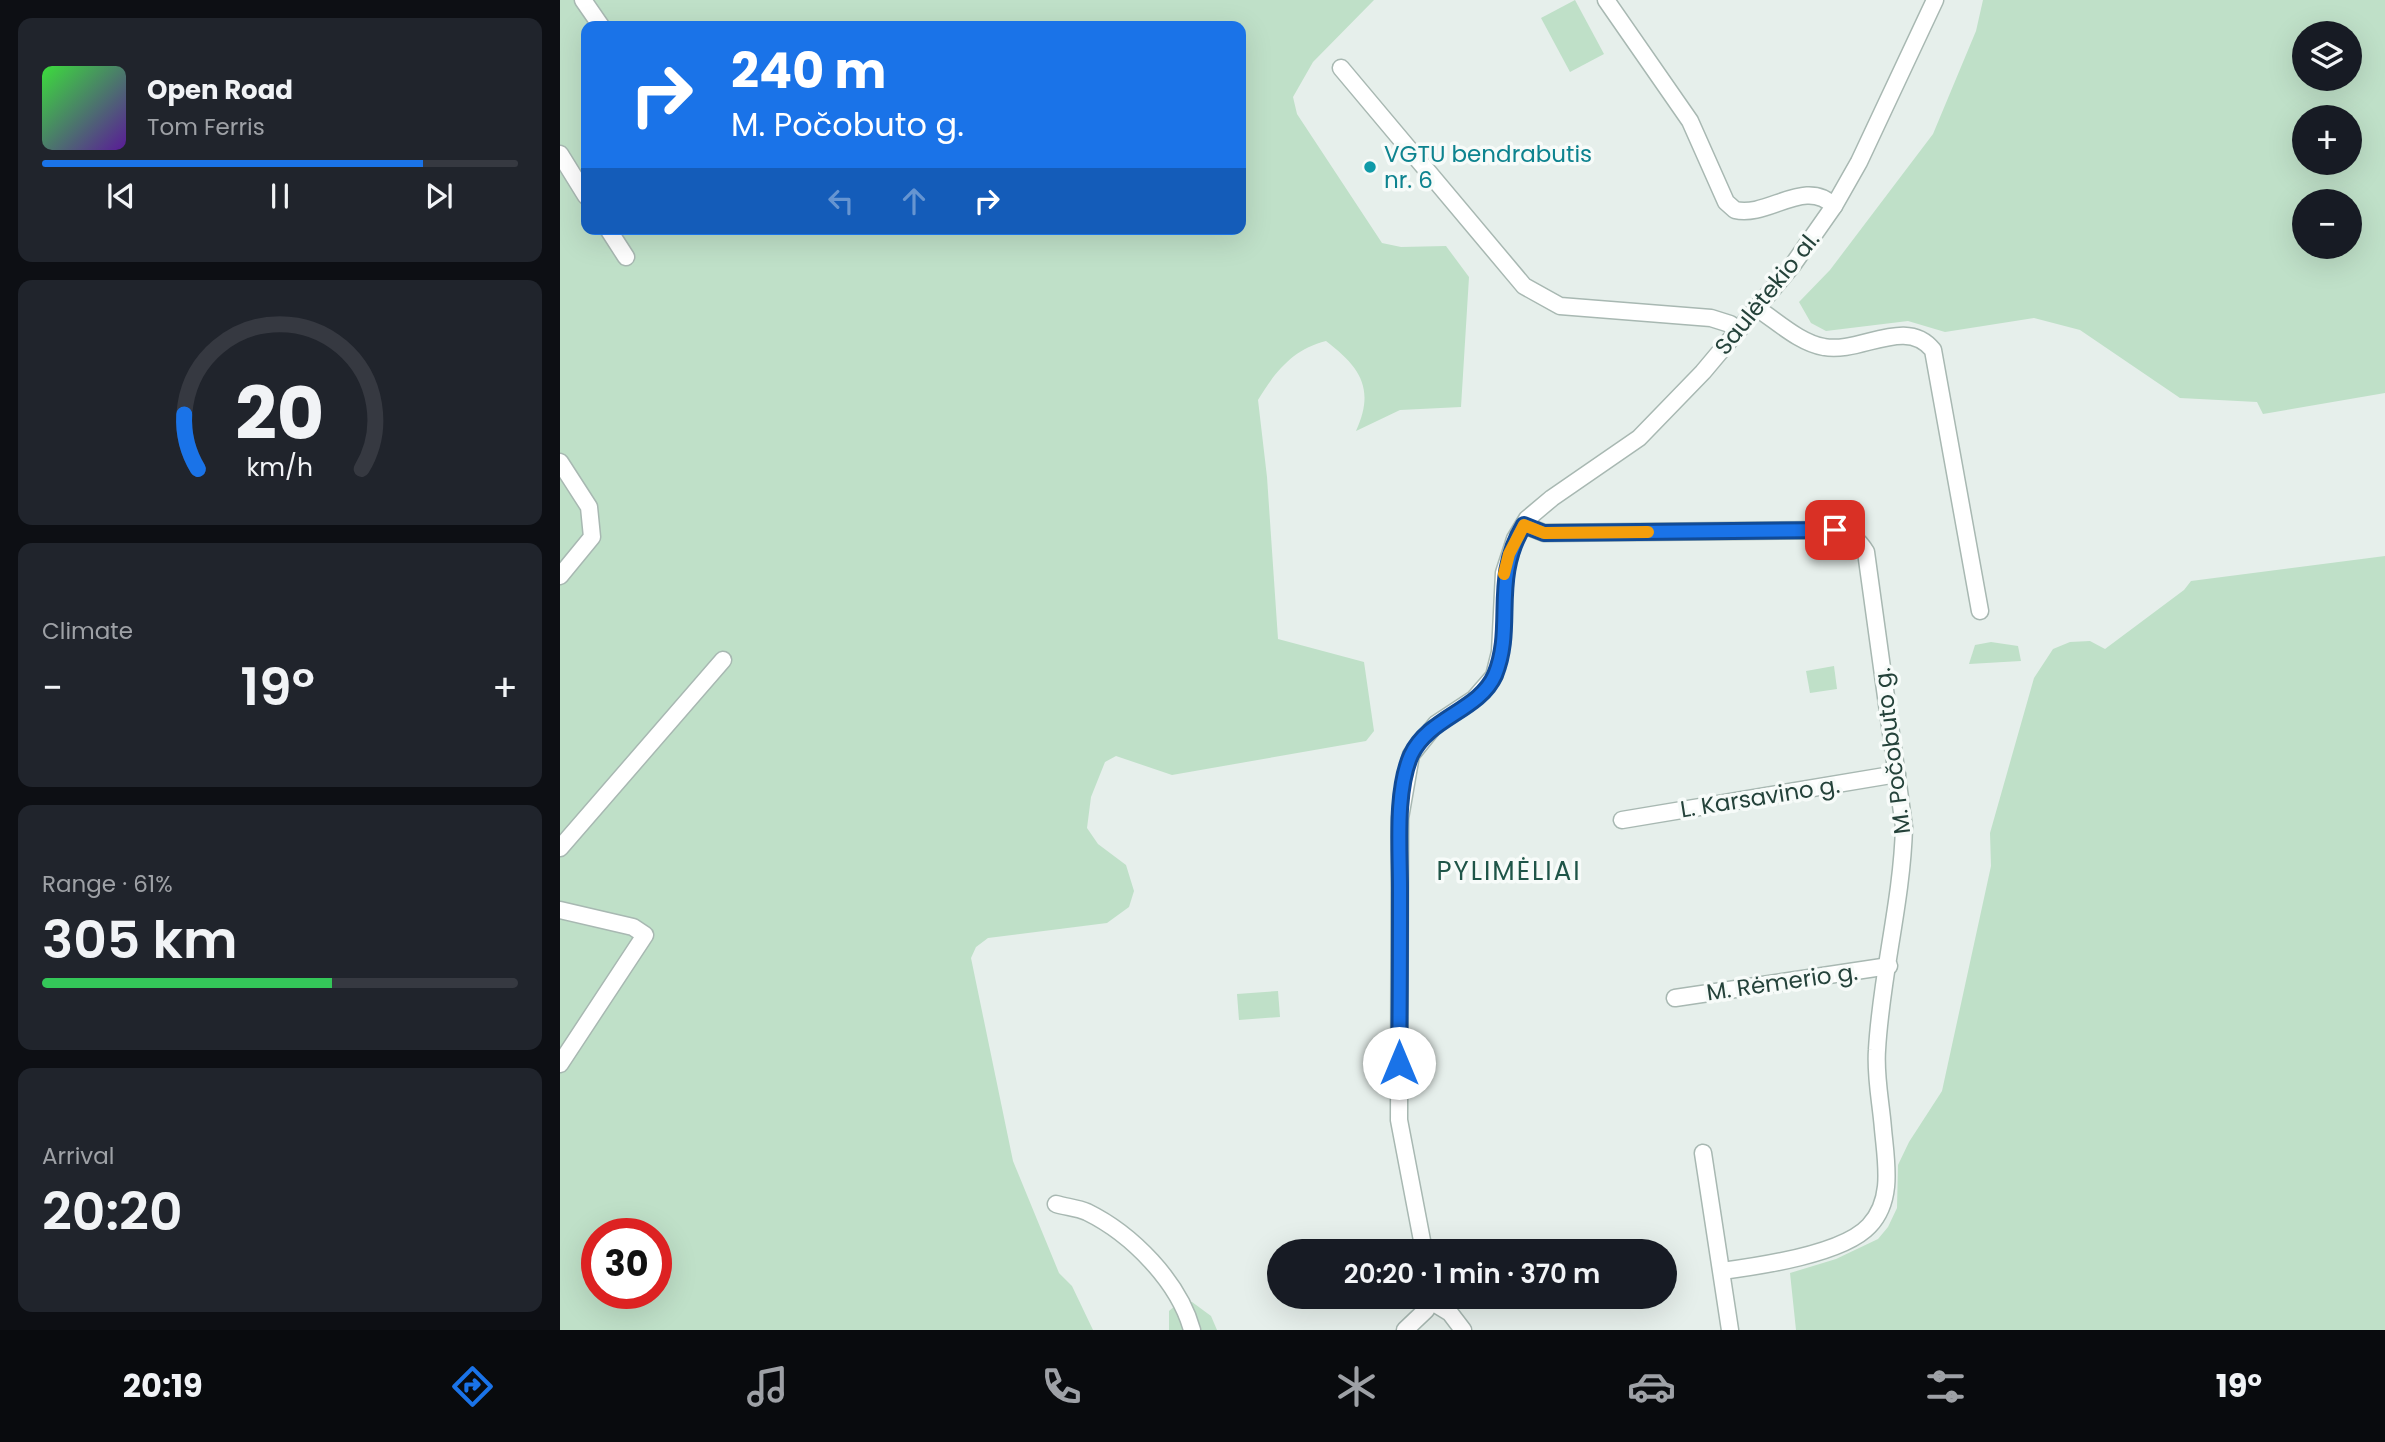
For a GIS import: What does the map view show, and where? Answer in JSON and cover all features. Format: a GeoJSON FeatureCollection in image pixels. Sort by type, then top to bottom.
{"type":"FeatureCollection","features":[{"type":"Feature","properties":{"kind":"street"},"geometry":{"type":"LineString","coordinates":[[583,0],[598,21]]}},
{"type":"Feature","properties":{"kind":"street"},"geometry":{"type":"LineString","coordinates":[[1606,0],[1690,121],[1726,202],[1735,210],[1757,212],[1801,195],[1826,198],[1834,206]]}},
{"type":"Feature","properties":{"kind":"street","name":"Saulėtekio al."},"geometry":{"type":"LineString","coordinates":[[1422,1239],[1399,1121],[1400,818],[1411,755],[1436,724],[1480,694],[1494,676],[1500,652],[1504,573],[1509,554],[1524,525],[1536,509],[1639,438],[1758,309],[1834,206],[1894,93],[1935,0]]}},
{"type":"Feature","properties":{"kind":"street"},"geometry":{"type":"LineString","coordinates":[[1340,68],[1524,286],[1560,306],[1711,318],[1739,330]]}},
{"type":"Feature","properties":{"kind":"street"},"geometry":{"type":"LineString","coordinates":[[560,154],[581,188]]}},
{"type":"Feature","properties":{"kind":"street"},"geometry":{"type":"LineString","coordinates":[[612,235],[626,257]]}},
{"type":"Feature","properties":{"kind":"street"},"geometry":{"type":"LineString","coordinates":[[1758,309],[1818,346],[1841,348],[1909,335],[1927,342],[1933,350],[1980,611]]}},
{"type":"Feature","properties":{"kind":"street"},"geometry":{"type":"LineString","coordinates":[[560,462],[565,480],[589,507],[592,537],[560,576]]}},
{"type":"Feature","properties":{"kind":"street","name":"M. Počobuto g."},"geometry":{"type":"LineString","coordinates":[[1524,525],[1544,533],[1835,530],[1848,533],[1859,541],[1866,552],[1903,827],[1903,861],[1876,1054],[1887,1176],[1882,1204],[1868,1227],[1838,1245],[1722,1271]]}},
{"type":"Feature","properties":{"kind":"street"},"geometry":{"type":"LineString","coordinates":[[560,848],[723,660]]}},
{"type":"Feature","properties":{"kind":"street","name":"L. Karsavino g."},"geometry":{"type":"LineString","coordinates":[[1622,820],[1897,774]]}},
{"type":"Feature","properties":{"kind":"street"},"geometry":{"type":"LineString","coordinates":[[560,910],[633,927],[645,935],[560,1065]]}},
{"type":"Feature","properties":{"kind":"street","name":"M. Rėmerio g."},"geometry":{"type":"LineString","coordinates":[[1675,998],[1889,967]]}},
{"type":"Feature","properties":{"kind":"street"},"geometry":{"type":"LineString","coordinates":[[1703,1153],[1730,1330]]}},
{"type":"Feature","properties":{"kind":"street"},"geometry":{"type":"LineString","coordinates":[[1056,1204],[1086,1212],[1150,1260],[1173,1287],[1192,1330]]}},
{"type":"Feature","properties":{"kind":"street"},"geometry":{"type":"LineString","coordinates":[[1405,1330],[1423,1309]]}},
{"type":"Feature","properties":{"kind":"street"},"geometry":{"type":"LineString","coordinates":[[1445,1309],[1463,1330]]}},
{"type":"Feature","properties":{"kind":"green space"},"geometry":{"type":"Polygon","coordinates":[[[560,0],[1374,0],[1313,62],[1293,97],[1297,114],[1382,243],[1401,247],[1446,246],[1469,277],[1461,407],[1400,410],[1356,431],[1362,416],[1364,391],[1356,370],[1338,351],[1326,341],[1304,350],[1286,363],[1258,400],[1267,477],[1278,639],[1364,662],[1374,731],[1366,741],[1172,775],[1116,756],[1105,762],[1091,797],[1087,828],[1098,844],[1126,865],[1134,891],[1129,907],[1107,923],[988,938],[976,947],[971,958],[1013,1161],[1059,1273],[1072,1286],[1093,1330],[560,1330],[560,0]]]}},
{"type":"Feature","properties":{"kind":"green space"},"geometry":{"type":"Polygon","coordinates":[[[1575,0],[1604,54],[1570,72],[1541,18],[1575,0]]]}},
{"type":"Feature","properties":{"kind":"green space"},"geometry":{"type":"Polygon","coordinates":[[[1983,0],[2385,0],[2385,393],[2263,414],[2257,402],[2180,398],[2080,330],[2034,318],[1945,332],[1908,321],[1826,331],[1811,323],[1799,302],[1830,270],[1933,134],[1976,31],[1983,0]]]}},
{"type":"Feature","properties":{"kind":"green space"},"geometry":{"type":"Polygon","coordinates":[[[2385,556],[2385,1330],[1796,1330],[1790,1273],[1836,1259],[1878,1239],[1888,1227],[1897,1208],[1898,1165],[1909,1142],[1942,1091],[1991,866],[1990,833],[2034,678],[2053,649],[2070,642],[2090,641],[2105,649],[2184,590],[2191,581],[2385,556]]]}},
{"type":"Feature","properties":{"kind":"green space"},"geometry":{"type":"Polygon","coordinates":[[[1991,642],[2018,646],[2021,661],[1969,664],[1975,645],[1991,642]]]}},
{"type":"Feature","properties":{"kind":"green space"},"geometry":{"type":"Polygon","coordinates":[[[1834,666],[1837,689],[1810,693],[1806,671],[1834,666]]]}},
{"type":"Feature","properties":{"kind":"green space"},"geometry":{"type":"Polygon","coordinates":[[[1278,991],[1280,1017],[1239,1020],[1237,994],[1278,991]]]}},
{"type":"Feature","properties":{"kind":"green space"},"geometry":{"type":"Polygon","coordinates":[[[1192,1302],[1211,1316],[1217,1330],[1169,1330],[1169,1311],[1176,1305],[1192,1302]]]}},
{"type":"Feature","properties":{"kind":"slow traffic"},"geometry":{"type":"LineString","coordinates":[[1504,574],[1515,539],[1524,525],[1533,531],[1544,533],[1648,532]]}},
{"type":"Feature","properties":{"kind":"place","name":"VGTU bendrabutis nr. 6"},"geometry":{"type":"Point","coordinates":[1370,167]}},
{"type":"Feature","properties":{"kind":"district","name":"PYLIMĖLIAI"},"geometry":{"type":"Point","coordinates":[1509,871]}},
{"type":"Feature","properties":{"kind":"route"},"geometry":{"type":"LineString","coordinates":[[1399,1063],[1400,818],[1411,755],[1436,724],[1474,699],[1494,676],[1500,652],[1504,573],[1515,539],[1524,525],[1533,531],[1544,533],[1835,530]]}}]}
